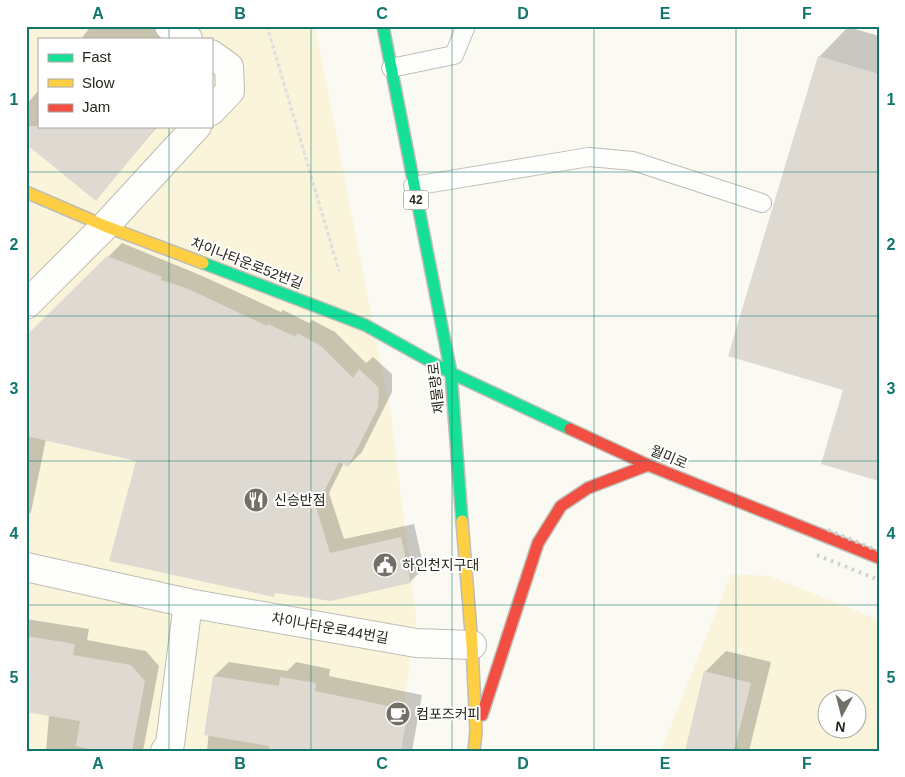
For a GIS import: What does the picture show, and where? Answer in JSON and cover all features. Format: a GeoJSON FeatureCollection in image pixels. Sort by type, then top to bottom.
{"type":"FeatureCollection","features":[{"type":"Feature","properties":{"kind":"main road","name":"제물량로"},"geometry":{"type":"LineString","coordinates":[[383,26],[451,373],[472,646],[476,731],[474,751]]}},
{"type":"Feature","properties":{"kind":"main road","name":"차이나타운로52번길"},"geometry":{"type":"LineString","coordinates":[[26,192],[105,226],[365,324],[451,373]]}},
{"type":"Feature","properties":{"kind":"main road","name":"월미로"},"geometry":{"type":"LineString","coordinates":[[451,373],[648,465],[879,558]]}},
{"type":"Feature","properties":{"kind":"main road"},"geometry":{"type":"LineString","coordinates":[[476,731],[538,543],[560,506],[588,488],[648,465]]}},
{"type":"Feature","properties":{"kind":"street"},"geometry":{"type":"LineString","coordinates":[[169,26],[187,38]]}},
{"type":"Feature","properties":{"kind":"street"},"geometry":{"type":"LineString","coordinates":[[212,55],[229,67],[230,92],[212,110]]}},
{"type":"Feature","properties":{"kind":"street"},"geometry":{"type":"LineString","coordinates":[[26,306],[105,226],[195,128]]}},
{"type":"Feature","properties":{"kind":"street","name":"차이나타운로44번길"},"geometry":{"type":"LineString","coordinates":[[26,567],[188,603],[416,643],[472,646]]}},
{"type":"Feature","properties":{"kind":"street"},"geometry":{"type":"LineString","coordinates":[[165,751],[170,744],[188,603]]}},
{"type":"Feature","properties":{"kind":"lane"},"geometry":{"type":"LineString","coordinates":[[391,68],[454,55],[466,26]]}},
{"type":"Feature","properties":{"kind":"lane"},"geometry":{"type":"LineString","coordinates":[[413,186],[589,158],[633,161],[762,203]]}},
{"type":"Feature","properties":{"kind":"path"},"geometry":{"type":"LineString","coordinates":[[267,26],[339,272]]}},
{"type":"Feature","properties":{"kind":"shaded area"},"geometry":{"type":"Polygon","coordinates":[[[26,26],[315,26],[391,416],[416,617],[398,751],[26,751],[26,26]]]}},
{"type":"Feature","properties":{"kind":"shaded area"},"geometry":{"type":"Polygon","coordinates":[[[731,574],[769,576],[879,620],[879,751],[661,751],[731,574]]]}},
{"type":"Feature","properties":{"kind":"building"},"geometry":{"type":"Polygon","coordinates":[[[818,56],[879,74],[879,481],[821,464],[843,390],[728,356],[818,56]]]}},
{"type":"Feature","properties":{"kind":"building"},"geometry":{"type":"Polygon","coordinates":[[[26,126],[38,126],[38,128],[155,128],[96,201],[26,144],[26,126]]]}},
{"type":"Feature","properties":{"kind":"building"},"geometry":{"type":"Polygon","coordinates":[[[107,256],[162,277],[161,280],[186,288],[267,326],[268,324],[296,337],[297,333],[321,346],[353,378],[359,369],[379,388],[378,407],[348,467],[339,462],[316,507],[330,553],[401,537],[411,583],[331,601],[275,593],[274,597],[109,561],[136,461],[26,436],[26,336],[107,256]]]}},
{"type":"Feature","properties":{"kind":"building"},"geometry":{"type":"Polygon","coordinates":[[[26,636],[75,644],[73,655],[131,665],[145,681],[132,751],[99,751],[76,746],[80,721],[26,712],[26,636]]]}},
{"type":"Feature","properties":{"kind":"building"},"geometry":{"type":"Polygon","coordinates":[[[704,671],[751,683],[734,751],[685,751],[704,671]]]}},
{"type":"Feature","properties":{"kind":"building"},"geometry":{"type":"Polygon","coordinates":[[[213,676],[279,686],[280,677],[316,683],[315,691],[408,710],[401,751],[268,751],[269,746],[204,735],[213,676]]]}},
{"type":"Feature","properties":{"kind":"railway"},"geometry":{"type":"LineString","coordinates":[[828,530],[879,551]]}},
{"type":"Feature","properties":{"kind":"railway"},"geometry":{"type":"LineString","coordinates":[[817,555],[879,580]]}},
{"type":"Feature","properties":{"kind":"traffic: fast"},"geometry":{"type":"LineString","coordinates":[[383,26],[451,373],[462,521]]}},
{"type":"Feature","properties":{"kind":"traffic: fast"},"geometry":{"type":"LineString","coordinates":[[203,263],[365,325],[451,373],[570,429]]}},
{"type":"Feature","properties":{"kind":"traffic: slow"},"geometry":{"type":"LineString","coordinates":[[26,192],[105,226],[203,263]]}},
{"type":"Feature","properties":{"kind":"traffic: slow"},"geometry":{"type":"LineString","coordinates":[[462,521],[472,645],[476,731],[474,751]]}},
{"type":"Feature","properties":{"kind":"traffic: jam"},"geometry":{"type":"LineString","coordinates":[[570,429],[648,465],[879,558]]}},
{"type":"Feature","properties":{"kind":"traffic: jam"},"geometry":{"type":"LineString","coordinates":[[482,715],[538,543],[561,506],[588,488],[648,465]]}},
{"type":"Feature","properties":{"kind":"place","name":"신승반점"},"geometry":{"type":"Point","coordinates":[256,500]}},
{"type":"Feature","properties":{"kind":"place","name":"하인천지구대"},"geometry":{"type":"Point","coordinates":[385,565]}},
{"type":"Feature","properties":{"kind":"place","name":"컴포즈커피"},"geometry":{"type":"Point","coordinates":[398,714]}}]}
